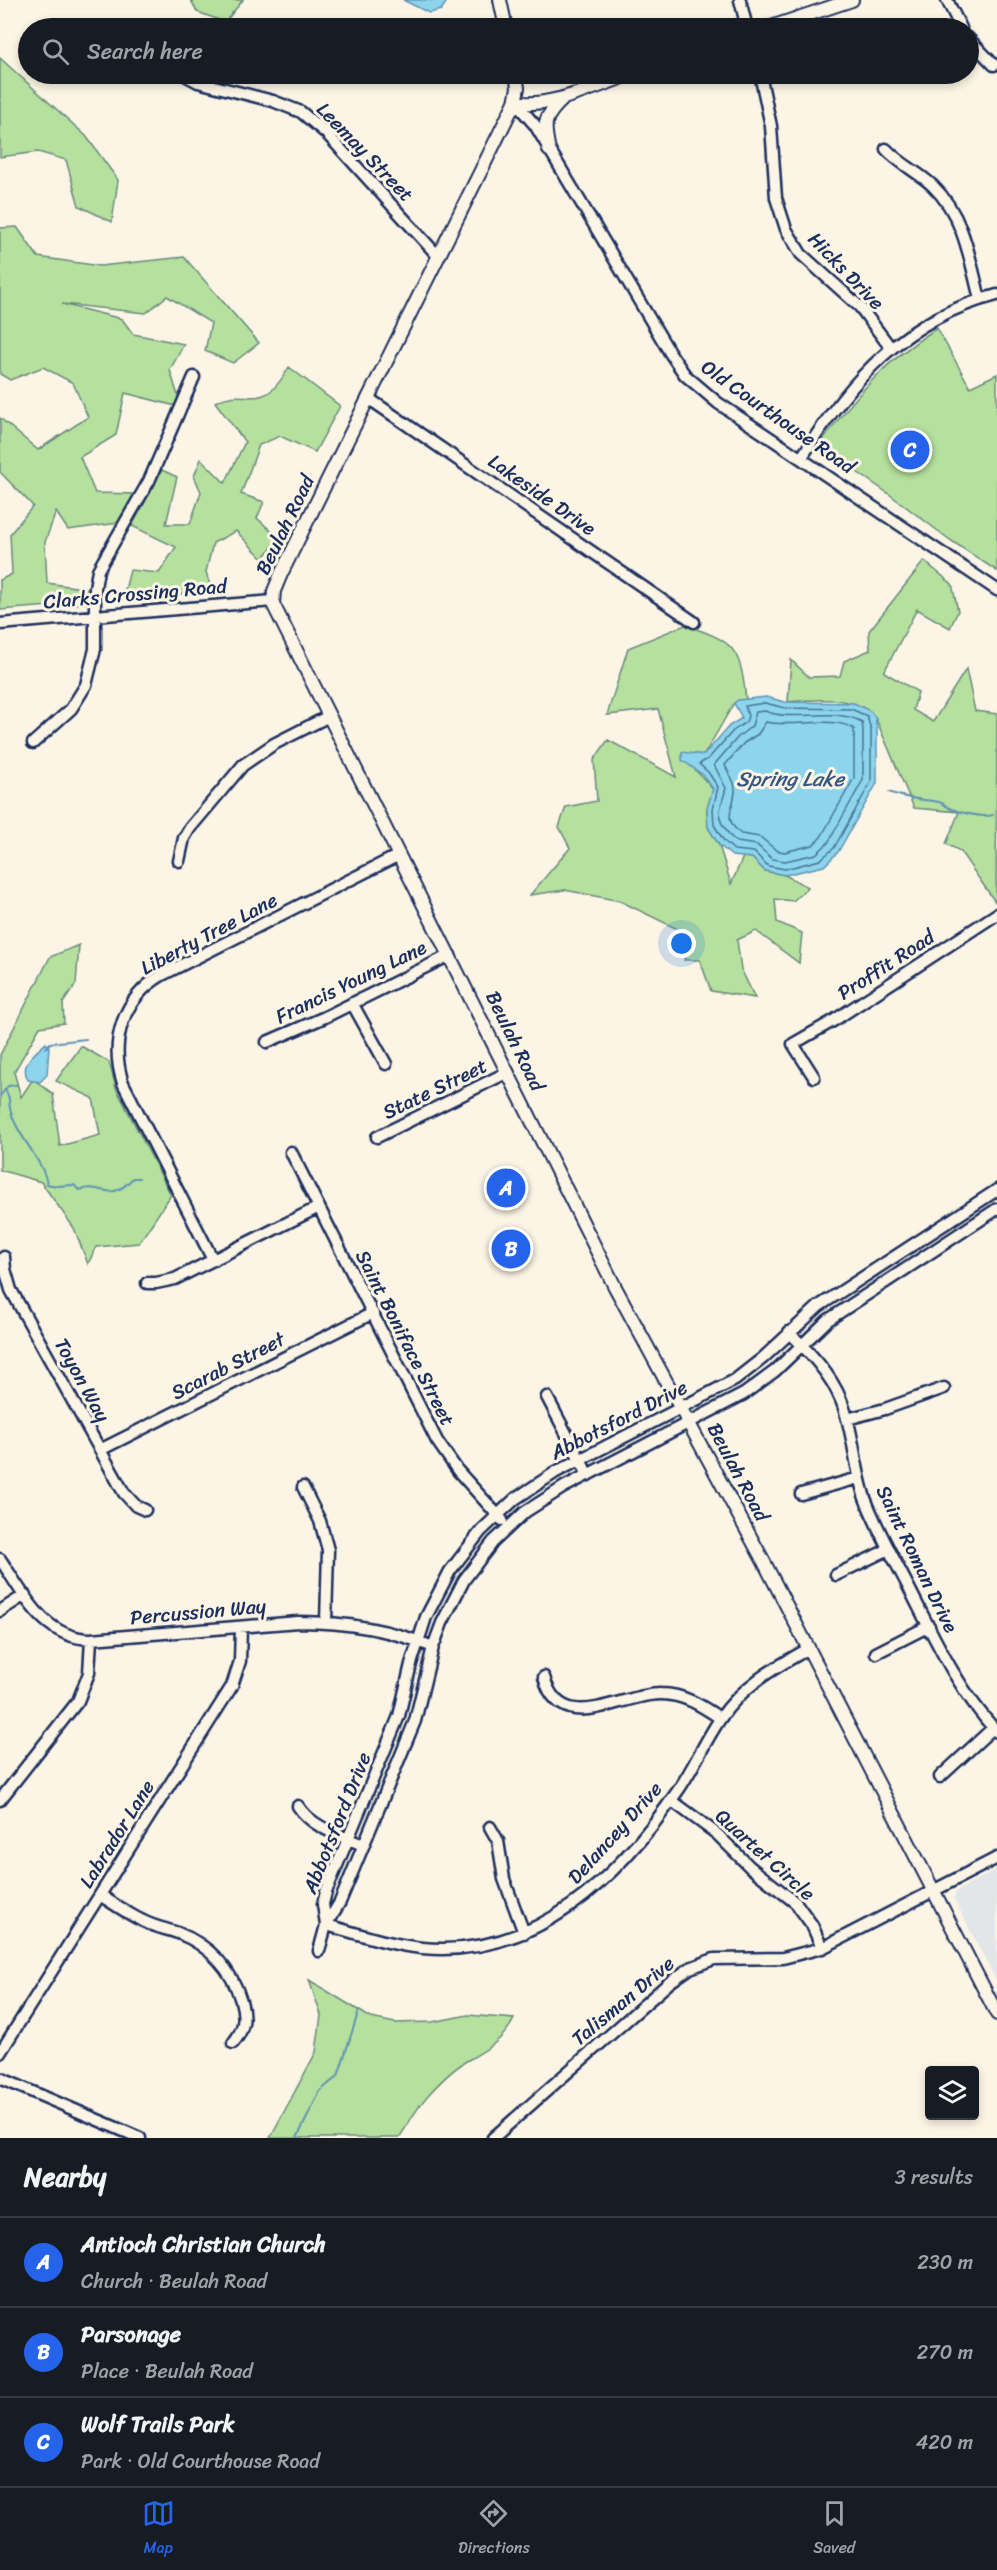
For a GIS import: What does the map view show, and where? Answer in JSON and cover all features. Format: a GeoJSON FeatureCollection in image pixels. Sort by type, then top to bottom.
{"type":"FeatureCollection","features":[{"type":"Feature","properties":{"kind":"main road"},"geometry":{"type":"LineString","coordinates":[[500,0],[504,18]]}},
{"type":"Feature","properties":{"kind":"main road"},"geometry":{"type":"LineString","coordinates":[[798,18],[852,0]]}},
{"type":"Feature","properties":{"kind":"main road","name":"Beulah Road"},"geometry":{"type":"LineString","coordinates":[[517,84],[516,102],[281,574],[273,601],[615,1287],[759,1553],[997,2014]]}},
{"type":"Feature","properties":{"kind":"main road"},"geometry":{"type":"LineString","coordinates":[[516,102],[532,105],[601,84]]}},
{"type":"Feature","properties":{"kind":"main road"},"geometry":{"type":"LineString","coordinates":[[549,150],[544,128],[546,118],[566,95]]}},
{"type":"Feature","properties":{"kind":"street"},"geometry":{"type":"LineString","coordinates":[[740,0],[744,18]]}},
{"type":"Feature","properties":{"kind":"street"},"geometry":{"type":"LineString","coordinates":[[947,0],[956,18]]}},
{"type":"Feature","properties":{"kind":"street"},"geometry":{"type":"LineString","coordinates":[[979,49],[994,65]]}},
{"type":"Feature","properties":{"kind":"street","name":"Leemay Street"},"geometry":{"type":"LineString","coordinates":[[206,84],[273,101],[301,112],[327,134],[438,256]]}},
{"type":"Feature","properties":{"kind":"street","name":"Hicks Drive"},"geometry":{"type":"LineString","coordinates":[[762,84],[771,126],[776,198],[786,230],[801,254],[860,307],[890,347]]}},
{"type":"Feature","properties":{"kind":"street","name":"Old Courthouse Road"},"geometry":{"type":"LineString","coordinates":[[516,102],[531,120],[601,240],[686,375],[707,394],[997,590]]}},
{"type":"Feature","properties":{"kind":"street"},"geometry":{"type":"LineString","coordinates":[[886,149],[904,166],[932,185],[951,208],[964,237],[980,299]]}},
{"type":"Feature","properties":{"kind":"street"},"geometry":{"type":"LineString","coordinates":[[802,457],[826,420],[859,379],[890,347],[926,323],[980,299],[997,295]]}},
{"type":"Feature","properties":{"kind":"street"},"geometry":{"type":"LineString","coordinates":[[33,743],[71,709],[82,693],[93,662],[98,570],[149,481],[194,377]]}},
{"type":"Feature","properties":{"kind":"street","name":"Lakeside Drive"},"geometry":{"type":"LineString","coordinates":[[368,398],[694,622]]}},
{"type":"Feature","properties":{"kind":"street","name":"Clarks Crossing Road"},"geometry":{"type":"LineString","coordinates":[[0,624],[273,601]]}},
{"type":"Feature","properties":{"kind":"street"},"geometry":{"type":"LineString","coordinates":[[179,861],[186,835],[234,773],[269,747],[329,716]]}},
{"type":"Feature","properties":{"kind":"street","name":"Liberty Tree Lane"},"geometry":{"type":"LineString","coordinates":[[213,1260],[123,1083],[117,1050],[124,1017],[138,994],[162,975],[399,855]]}},
{"type":"Feature","properties":{"kind":"street","name":"Proffit Road"},"geometry":{"type":"LineString","coordinates":[[814,1077],[793,1044],[833,1021],[997,914]]}},
{"type":"Feature","properties":{"kind":"street","name":"Francis Young Lane"},"geometry":{"type":"LineString","coordinates":[[267,1042],[450,955]]}},
{"type":"Feature","properties":{"kind":"street"},"geometry":{"type":"LineString","coordinates":[[352,1003],[386,1064]]}},
{"type":"Feature","properties":{"kind":"street","name":"State Street"},"geometry":{"type":"LineString","coordinates":[[377,1137],[508,1072]]}},
{"type":"Feature","properties":{"kind":"street","name":"Saint Boniface Street"},"geometry":{"type":"LineString","coordinates":[[291,1152],[445,1454],[509,1527]]}},
{"type":"Feature","properties":{"kind":"street","name":"Abbotsford Drive"},"geometry":{"type":"LineString","coordinates":[[326,1925],[323,1904],[326,1892],[399,1716],[418,1640],[430,1609],[450,1571],[470,1544],[498,1515],[535,1485],[747,1371],[819,1306],[997,1190]]}},
{"type":"Feature","properties":{"kind":"street"},"geometry":{"type":"LineString","coordinates":[[147,1283],[167,1282],[319,1208]]}},
{"type":"Feature","properties":{"kind":"street","name":"Abbotsford Drive"},"geometry":{"type":"LineString","coordinates":[[326,1925],[340,1902],[415,1721],[433,1647],[448,1609],[478,1560],[509,1527],[544,1499],[758,1385],[828,1320],[997,1209]]}},
{"type":"Feature","properties":{"kind":"street","name":"Toyon Way"},"geometry":{"type":"LineString","coordinates":[[4,1257],[4,1269],[11,1290],[100,1450],[124,1493],[145,1510]]}},
{"type":"Feature","properties":{"kind":"street","name":"Scarab Street"},"geometry":{"type":"LineString","coordinates":[[100,1450],[373,1313]]}},
{"type":"Feature","properties":{"kind":"street","name":"Saint Roman Drive"},"geometry":{"type":"LineString","coordinates":[[789,1332],[825,1370],[834,1385],[847,1419],[859,1478],[873,1515],[928,1626],[968,1697],[996,1730]]}},
{"type":"Feature","properties":{"kind":"street"},"geometry":{"type":"LineString","coordinates":[[847,1419],[912,1401],[944,1388]]}},
{"type":"Feature","properties":{"kind":"street"},"geometry":{"type":"LineString","coordinates":[[547,1397],[588,1475]]}},
{"type":"Feature","properties":{"kind":"street"},"geometry":{"type":"LineString","coordinates":[[801,1494],[859,1478]]}},
{"type":"Feature","properties":{"kind":"street"},"geometry":{"type":"LineString","coordinates":[[303,1487],[320,1521],[328,1550],[326,1622]]}},
{"type":"Feature","properties":{"kind":"street"},"geometry":{"type":"LineString","coordinates":[[836,1575],[889,1549]]}},
{"type":"Feature","properties":{"kind":"street","name":"Percussion Way"},"geometry":{"type":"LineString","coordinates":[[0,1559],[39,1616],[57,1631],[69,1636],[91,1639],[326,1622],[361,1626],[418,1640],[433,1647]]}},
{"type":"Feature","properties":{"kind":"street"},"geometry":{"type":"LineString","coordinates":[[0,1611],[25,1595]]}},
{"type":"Feature","properties":{"kind":"street"},"geometry":{"type":"LineString","coordinates":[[876,1653],[928,1626]]}},
{"type":"Feature","properties":{"kind":"street","name":"Labrador Lane"},"geometry":{"type":"LineString","coordinates":[[0,2053],[232,1686],[240,1661],[241,1627]]}},
{"type":"Feature","properties":{"kind":"street"},"geometry":{"type":"LineString","coordinates":[[0,1800],[78,1701],[88,1673],[91,1639]]}},
{"type":"Feature","properties":{"kind":"street","name":"Delancey Drive"},"geometry":{"type":"LineString","coordinates":[[326,1925],[401,1945],[422,1948],[465,1948],[487,1945],[524,1933],[557,1916],[589,1892],[628,1851],[671,1800],[701,1754],[720,1718],[755,1681],[808,1649]]}},
{"type":"Feature","properties":{"kind":"street"},"geometry":{"type":"LineString","coordinates":[[544,1677],[546,1686],[557,1700],[574,1708],[598,1709],[635,1697],[662,1694],[688,1699],[720,1718]]}},
{"type":"Feature","properties":{"kind":"street"},"geometry":{"type":"LineString","coordinates":[[940,1777],[996,1730]]}},
{"type":"Feature","properties":{"kind":"street","name":"Quartet Circle"},"geometry":{"type":"LineString","coordinates":[[671,1800],[717,1834],[750,1867],[796,1903],[812,1925],[822,1948]]}},
{"type":"Feature","properties":{"kind":"street"},"geometry":{"type":"LineString","coordinates":[[298,1806],[303,1814],[316,1824],[363,1845]]}},
{"type":"Feature","properties":{"kind":"street"},"geometry":{"type":"LineString","coordinates":[[490,1827],[498,1841],[504,1879],[524,1933]]}},
{"type":"Feature","properties":{"kind":"street","name":"Talisman Drive"},"geometry":{"type":"LineString","coordinates":[[493,2138],[506,2134],[628,2019],[690,1968],[714,1959],[783,1958],[822,1948],[997,1858]]}},
{"type":"Feature","properties":{"kind":"street"},"geometry":{"type":"LineString","coordinates":[[100,1895],[142,1921],[188,1937],[201,1945],[225,1967],[239,1994],[244,2014],[242,2030],[233,2043]]}},
{"type":"Feature","properties":{"kind":"street"},"geometry":{"type":"LineString","coordinates":[[320,1951],[326,1925]]}},
{"type":"Feature","properties":{"kind":"street"},"geometry":{"type":"LineString","coordinates":[[0,2078],[140,2138]]}},
{"type":"Feature","properties":{"kind":"shaded area"},"geometry":{"type":"Polygon","coordinates":[[[997,1869],[997,1982],[953,1897],[958,1890],[997,1869]]]}},
{"type":"Feature","properties":{"kind":"green space"},"geometry":{"type":"Polygon","coordinates":[[[191,0],[243,0],[228,18],[214,18],[197,12],[191,0]]]}},
{"type":"Feature","properties":{"kind":"green space"},"geometry":{"type":"Polygon","coordinates":[[[0,58],[18,74],[18,84],[29,84],[86,136],[118,180],[112,222],[79,206],[66,160],[38,152],[0,157],[0,58]]]}},
{"type":"Feature","properties":{"kind":"green space"},"geometry":{"type":"Polygon","coordinates":[[[17,227],[38,257],[100,266],[184,257],[259,343],[233,363],[205,351],[211,323],[167,296],[146,313],[62,304],[122,319],[133,334],[184,344],[170,370],[179,399],[176,406],[125,393],[116,435],[80,457],[95,493],[136,494],[118,523],[68,530],[56,512],[45,542],[47,583],[89,589],[88,603],[0,610],[0,580],[12,574],[10,534],[33,506],[0,472],[0,418],[38,450],[88,417],[73,383],[43,367],[10,380],[0,374],[0,228],[17,227]]]}},
{"type":"Feature","properties":{"kind":"green space"},"geometry":{"type":"Polygon","coordinates":[[[937,328],[970,387],[997,374],[997,571],[822,448],[821,442],[873,379],[902,353],[937,328]]]}},
{"type":"Feature","properties":{"kind":"green space"},"geometry":{"type":"Polygon","coordinates":[[[289,367],[340,406],[315,452],[280,436],[259,445],[241,494],[264,502],[257,518],[279,538],[263,559],[236,531],[213,543],[206,572],[213,594],[160,594],[123,598],[130,570],[159,573],[176,547],[132,526],[162,470],[177,477],[166,524],[190,524],[201,492],[194,476],[201,459],[225,483],[245,442],[215,402],[227,397],[262,396],[279,382],[289,367]]]}},
{"type":"Feature","properties":{"kind":"green space"},"geometry":{"type":"Polygon","coordinates":[[[924,561],[952,584],[958,611],[950,628],[917,609],[884,672],[918,692],[913,710],[933,722],[966,669],[975,711],[997,714],[996,903],[960,851],[946,844],[959,812],[914,808],[875,717],[867,710],[846,702],[810,700],[788,702],[791,660],[809,677],[840,676],[844,661],[870,650],[869,631],[924,561]]]}},
{"type":"Feature","properties":{"kind":"green space"},"geometry":{"type":"Polygon","coordinates":[[[685,625],[725,642],[737,657],[744,682],[746,699],[734,703],[704,755],[682,753],[713,790],[707,808],[708,827],[719,845],[731,884],[743,857],[752,858],[765,871],[785,875],[808,887],[793,901],[775,899],[777,922],[802,933],[799,963],[756,931],[737,940],[741,969],[755,998],[711,991],[700,960],[684,960],[694,937],[620,901],[565,890],[530,895],[570,848],[559,827],[566,807],[597,801],[594,760],[608,740],[676,777],[658,709],[607,715],[628,648],[685,625]]]}},
{"type":"Feature","properties":{"kind":"green space"},"geometry":{"type":"Polygon","coordinates":[[[79,945],[76,984],[63,1003],[64,1023],[40,1027],[14,1072],[21,1097],[33,1079],[53,1094],[60,1146],[100,1135],[93,1098],[56,1081],[81,1046],[109,1062],[116,1088],[171,1195],[139,1243],[96,1247],[88,1264],[74,1228],[41,1182],[0,1170],[0,1055],[50,957],[79,945]]]}},
{"type":"Feature","properties":{"kind":"green space"},"geometry":{"type":"Polygon","coordinates":[[[309,1980],[371,2018],[395,2023],[432,2022],[468,2015],[514,2019],[495,2043],[449,2074],[426,2097],[399,2138],[270,2138],[316,2052],[321,2015],[309,1980]]]}},
{"type":"Feature","properties":{"kind":"water"},"geometry":{"type":"Polygon","coordinates":[[[403,0],[448,0],[441,10],[429,13],[403,0]]]}},
{"type":"Feature","properties":{"kind":"water","name":"Spring Lake"},"geometry":{"type":"Polygon","coordinates":[[[766,697],[785,702],[854,703],[870,711],[875,717],[877,729],[877,783],[838,852],[824,866],[785,875],[765,871],[752,858],[732,856],[719,845],[708,827],[707,808],[713,789],[703,775],[682,760],[682,752],[704,755],[729,726],[742,718],[734,703],[738,700],[766,697]]]}},
{"type":"Feature","properties":{"kind":"water"},"geometry":{"type":"Polygon","coordinates":[[[46,1043],[49,1047],[47,1075],[40,1082],[28,1080],[25,1069],[27,1064],[46,1043]]]}},
{"type":"Feature","properties":{"kind":"waterway"},"geometry":{"type":"LineString","coordinates":[[889,792],[939,802],[951,809],[966,813],[993,815]]}},
{"type":"Feature","properties":{"kind":"waterway"},"geometry":{"type":"LineString","coordinates":[[46,1048],[50,1043],[86,1039]]}},
{"type":"Feature","properties":{"kind":"waterway"},"geometry":{"type":"LineString","coordinates":[[0,1096],[8,1086],[16,1085]]}},
{"type":"Feature","properties":{"kind":"waterway"},"geometry":{"type":"LineString","coordinates":[[6,1091],[13,1118],[40,1165],[47,1184],[74,1185],[79,1190],[87,1188],[111,1192],[124,1186],[133,1178],[139,1178]]}},
{"type":"Feature","properties":{"kind":"waterway"},"geometry":{"type":"LineString","coordinates":[[297,2138],[320,2091],[338,2076],[359,2010]]}},
{"type":"Feature","properties":{"kind":"place","name":"Wolf Trails Park"},"geometry":{"type":"Point","coordinates":[910,450]}},
{"type":"Feature","properties":{"kind":"place","name":"Antioch Christian Church"},"geometry":{"type":"Point","coordinates":[506,1188]}},
{"type":"Feature","properties":{"kind":"place","name":"Parsonage"},"geometry":{"type":"Point","coordinates":[511,1249]}}]}
